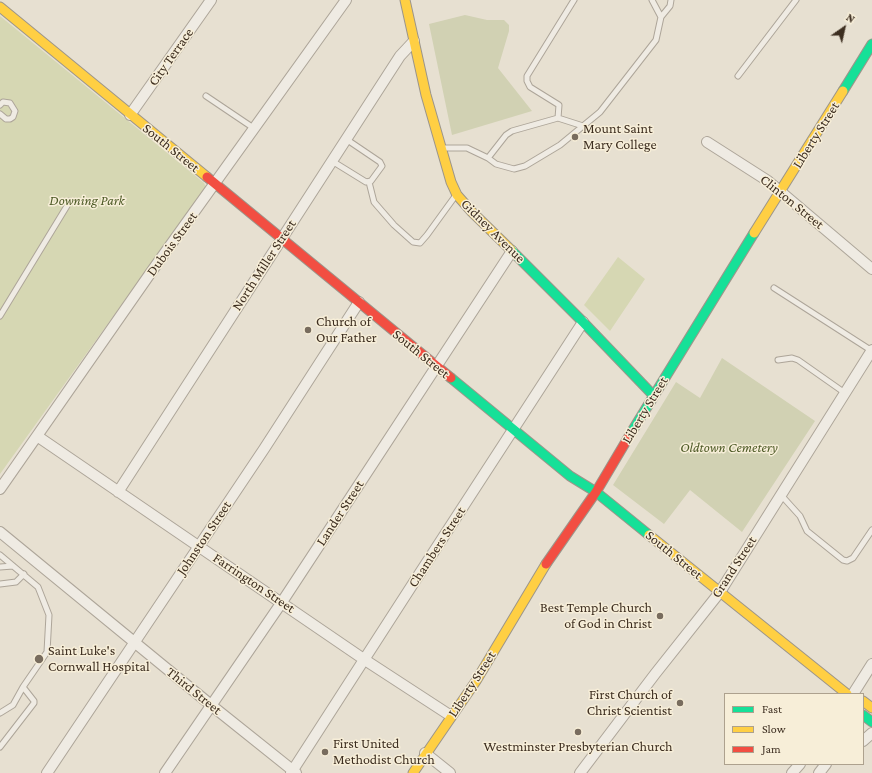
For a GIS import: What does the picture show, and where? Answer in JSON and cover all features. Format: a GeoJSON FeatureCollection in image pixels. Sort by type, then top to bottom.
{"type":"FeatureCollection","features":[{"type":"Feature","properties":{"kind":"street","name":"City Terrace"},"geometry":{"type":"LineString","coordinates":[[130,115],[211,0]]}},
{"type":"Feature","properties":{"kind":"street","name":"Dubois Street"},"geometry":{"type":"LineString","coordinates":[[0,489],[154,268],[215,185],[346,0]]}},
{"type":"Feature","properties":{"kind":"street","name":"Gidney Avenue"},"geometry":{"type":"LineString","coordinates":[[405,0],[426,96],[451,182],[457,194],[472,212],[583,322],[653,395]]}},
{"type":"Feature","properties":{"kind":"street","name":"South Street"},"geometry":{"type":"LineString","coordinates":[[0,8],[570,476],[596,492],[846,693]]}},
{"type":"Feature","properties":{"kind":"street","name":"North Miller Street"},"geometry":{"type":"LineString","coordinates":[[118,492],[400,56],[414,41]]}},
{"type":"Feature","properties":{"kind":"street","name":"Liberty Street"},"geometry":{"type":"LineString","coordinates":[[413,773],[425,753],[476,681],[550,557],[596,492],[653,395],[872,44]]}},
{"type":"Feature","properties":{"kind":"street","name":"Clinton Street"},"geometry":{"type":"LineString","coordinates":[[707,142],[768,181],[872,269]]}},
{"type":"Feature","properties":{"kind":"street","name":"Lander Street"},"geometry":{"type":"LineString","coordinates":[[164,773],[282,602],[512,251]]}},
{"type":"Feature","properties":{"kind":"street","name":"Johnston Street"},"geometry":{"type":"LineString","coordinates":[[51,772],[359,302]]}},
{"type":"Feature","properties":{"kind":"street","name":"Chambers Street"},"geometry":{"type":"LineString","coordinates":[[294,772],[418,576],[583,322]]}},
{"type":"Feature","properties":{"kind":"street","name":"Grand Street"},"geometry":{"type":"LineString","coordinates":[[580,773],[655,674],[720,592],[872,350]]}},
{"type":"Feature","properties":{"kind":"street","name":"Farrington Street"},"geometry":{"type":"LineString","coordinates":[[37,436],[365,660],[451,716]]}},
{"type":"Feature","properties":{"kind":"street","name":"Third Street"},"geometry":{"type":"LineString","coordinates":[[0,532],[294,772]]}},
{"type":"Feature","properties":{"kind":"street"},"geometry":{"type":"LineString","coordinates":[[854,693],[872,664]]}},
{"type":"Feature","properties":{"kind":"street"},"geometry":{"type":"LineString","coordinates":[[864,716],[872,722]]}},
{"type":"Feature","properties":{"kind":"street"},"geometry":{"type":"LineString","coordinates":[[425,753],[450,773]]}},
{"type":"Feature","properties":{"kind":"street"},"geometry":{"type":"LineString","coordinates":[[792,773],[799,765]]}},
{"type":"Feature","properties":{"kind":"street"},"geometry":{"type":"LineString","coordinates":[[819,773],[825,765]]}},
{"type":"Feature","properties":{"kind":"lane"},"geometry":{"type":"LineString","coordinates":[[558,118],[559,105],[530,87],[527,81],[528,76],[574,0]]}},
{"type":"Feature","properties":{"kind":"lane"},"geometry":{"type":"LineString","coordinates":[[652,0],[661,17]]}},
{"type":"Feature","properties":{"kind":"lane"},"geometry":{"type":"LineString","coordinates":[[441,148],[467,148],[488,158],[496,164],[514,169],[524,166],[560,144],[600,112],[656,40],[661,17],[670,6],[671,0]]}},
{"type":"Feature","properties":{"kind":"lane"},"geometry":{"type":"LineString","coordinates":[[738,76],[796,0]]}},
{"type":"Feature","properties":{"kind":"lane"},"geometry":{"type":"LineString","coordinates":[[206,96],[255,128]]}},
{"type":"Feature","properties":{"kind":"lane"},"geometry":{"type":"LineString","coordinates":[[0,105],[3,102],[10,103],[16,111],[13,118],[10,119],[6,119],[0,114]]}},
{"type":"Feature","properties":{"kind":"lane"},"geometry":{"type":"LineString","coordinates":[[488,158],[506,135],[512,130],[558,118],[583,126]]}},
{"type":"Feature","properties":{"kind":"lane"},"geometry":{"type":"LineString","coordinates":[[346,139],[380,162],[382,166],[369,182]]}},
{"type":"Feature","properties":{"kind":"lane"},"geometry":{"type":"LineString","coordinates":[[332,161],[366,182],[369,182]]}},
{"type":"Feature","properties":{"kind":"lane"},"geometry":{"type":"LineString","coordinates":[[369,182],[374,202],[394,225],[413,242],[420,242],[427,235],[457,194]]}},
{"type":"Feature","properties":{"kind":"lane"},"geometry":{"type":"LineString","coordinates":[[0,316],[70,201]]}},
{"type":"Feature","properties":{"kind":"lane"},"geometry":{"type":"LineString","coordinates":[[774,288],[872,350]]}},
{"type":"Feature","properties":{"kind":"lane"},"geometry":{"type":"LineString","coordinates":[[778,360],[792,358],[798,360],[845,392]]}},
{"type":"Feature","properties":{"kind":"lane"},"geometry":{"type":"LineString","coordinates":[[781,495],[800,516],[807,531],[843,560],[847,561],[853,558],[872,530]]}},
{"type":"Feature","properties":{"kind":"lane"},"geometry":{"type":"LineString","coordinates":[[0,555],[38,587],[49,615],[47,652],[23,687],[13,705],[0,713]]}},
{"type":"Feature","properties":{"kind":"lane"},"geometry":{"type":"LineString","coordinates":[[0,567],[13,566]]}},
{"type":"Feature","properties":{"kind":"lane"},"geometry":{"type":"LineString","coordinates":[[0,584],[16,582],[24,574]]}},
{"type":"Feature","properties":{"kind":"lane"},"geometry":{"type":"LineString","coordinates":[[0,747],[34,703],[23,687]]}},
{"type":"Feature","properties":{"kind":"green space"},"geometry":{"type":"Polygon","coordinates":[[[465,15],[487,20],[504,20],[509,25],[509,31],[498,68],[532,111],[452,135],[429,24],[465,15]]]}},
{"type":"Feature","properties":{"kind":"green space","name":"Downing Park"},"geometry":{"type":"Polygon","coordinates":[[[0,16],[204,183],[206,187],[0,474],[0,16]]]}},
{"type":"Feature","properties":{"kind":"green space"},"geometry":{"type":"Polygon","coordinates":[[[618,257],[645,279],[610,331],[584,305],[618,257]]]}},
{"type":"Feature","properties":{"kind":"green space","name":"Oldtown Cemetery"},"geometry":{"type":"Polygon","coordinates":[[[722,358],[815,421],[742,532],[690,490],[664,524],[613,485],[676,382],[700,398],[722,358]]]}},
{"type":"Feature","properties":{"kind":"traffic: fast"},"geometry":{"type":"LineString","coordinates":[[843,91],[872,44]]}},
{"type":"Feature","properties":{"kind":"traffic: fast"},"geometry":{"type":"LineString","coordinates":[[631,433],[754,233]]}},
{"type":"Feature","properties":{"kind":"traffic: fast"},"geometry":{"type":"LineString","coordinates":[[511,250],[653,395]]}},
{"type":"Feature","properties":{"kind":"traffic: fast"},"geometry":{"type":"LineString","coordinates":[[451,378],[570,476],[596,492],[649,535]]}},
{"type":"Feature","properties":{"kind":"traffic: fast"},"geometry":{"type":"LineString","coordinates":[[864,716],[872,722]]}},
{"type":"Feature","properties":{"kind":"traffic: slow"},"geometry":{"type":"LineString","coordinates":[[405,0],[426,95],[451,182],[457,195],[472,212],[511,250]]}},
{"type":"Feature","properties":{"kind":"traffic: slow"},"geometry":{"type":"LineString","coordinates":[[0,7],[207,177]]}},
{"type":"Feature","properties":{"kind":"traffic: slow"},"geometry":{"type":"LineString","coordinates":[[754,233],[843,91]]}},
{"type":"Feature","properties":{"kind":"traffic: slow"},"geometry":{"type":"LineString","coordinates":[[649,535],[846,693]]}},
{"type":"Feature","properties":{"kind":"traffic: slow"},"geometry":{"type":"LineString","coordinates":[[413,773],[476,681],[546,564]]}},
{"type":"Feature","properties":{"kind":"traffic: slow"},"geometry":{"type":"LineString","coordinates":[[864,702],[872,708]]}},
{"type":"Feature","properties":{"kind":"traffic: jam"},"geometry":{"type":"LineString","coordinates":[[207,177],[451,378]]}},
{"type":"Feature","properties":{"kind":"traffic: jam"},"geometry":{"type":"LineString","coordinates":[[546,564],[596,492],[631,433]]}},
{"type":"Feature","properties":{"kind":"place","name":"Mount Saint Mary College"},"geometry":{"type":"Point","coordinates":[575,137]}},
{"type":"Feature","properties":{"kind":"place","name":"Church of Our Father"},"geometry":{"type":"Point","coordinates":[308,330]}},
{"type":"Feature","properties":{"kind":"place","name":"Best Temple Church of God in Christ"},"geometry":{"type":"Point","coordinates":[660,616]}},
{"type":"Feature","properties":{"kind":"place","name":"Saint Luke's Cornwall Hospital"},"geometry":{"type":"Point","coordinates":[39,659]}},
{"type":"Feature","properties":{"kind":"place","name":"First Church of Christ Scientist"},"geometry":{"type":"Point","coordinates":[680,703]}},
{"type":"Feature","properties":{"kind":"place","name":"Westminster Presbyterian Church"},"geometry":{"type":"Point","coordinates":[578,732]}},
{"type":"Feature","properties":{"kind":"place","name":"First United Methodist Church"},"geometry":{"type":"Point","coordinates":[325,752]}}]}
